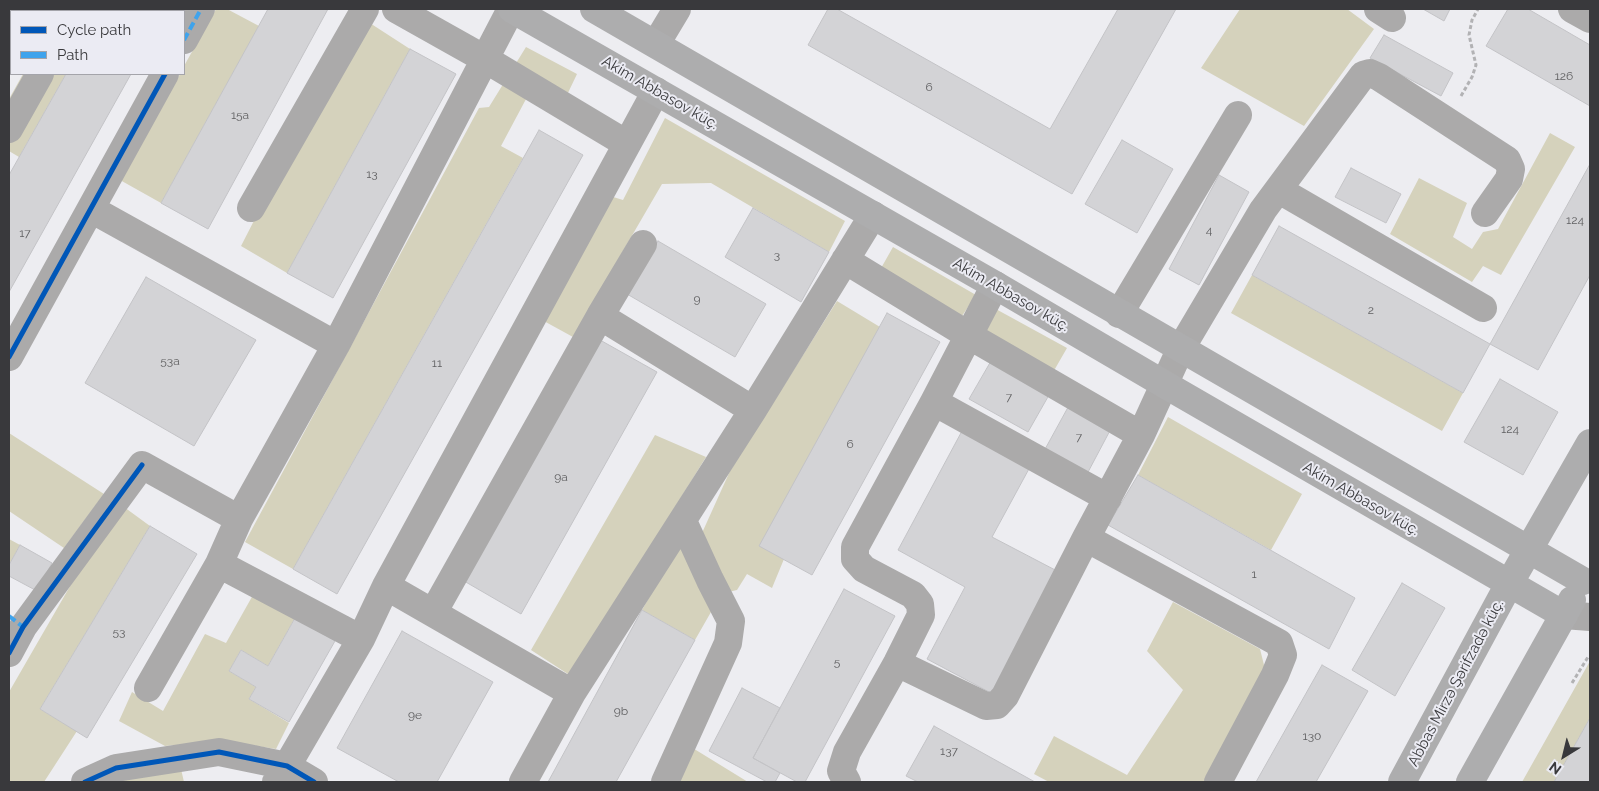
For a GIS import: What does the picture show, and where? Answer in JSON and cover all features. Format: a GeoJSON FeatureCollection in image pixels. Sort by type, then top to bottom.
{"type":"FeatureCollection","features":[{"type":"Feature","properties":{"kind":"main road","name":"Akim Abbasov küç."},"geometry":{"type":"LineString","coordinates":[[511,9],[995,284],[1509,584],[1577,616]]}},
{"type":"Feature","properties":{"kind":"main road"},"geometry":{"type":"LineString","coordinates":[[594,9],[1180,350],[1530,550],[1588,580],[1577,616],[1470,782]]}},
{"type":"Feature","properties":{"kind":"main road"},"geometry":{"type":"LineString","coordinates":[[1530,550],[1590,443]]}},
{"type":"Feature","properties":{"kind":"main road","name":"Abbas Mirzə Şərifzadə küç."},"geometry":{"type":"LineString","coordinates":[[1402,782],[1509,584],[1530,550]]}},
{"type":"Feature","properties":{"kind":"street"},"geometry":{"type":"LineString","coordinates":[[185,38],[201,9]]}},
{"type":"Feature","properties":{"kind":"street"},"geometry":{"type":"LineString","coordinates":[[251,208],[365,9]]}},
{"type":"Feature","properties":{"kind":"street"},"geometry":{"type":"LineString","coordinates":[[396,9],[485,59],[627,144]]}},
{"type":"Feature","properties":{"kind":"street"},"geometry":{"type":"LineString","coordinates":[[148,688],[218,564],[239,520],[336,345],[511,9]]}},
{"type":"Feature","properties":{"kind":"street"},"geometry":{"type":"LineString","coordinates":[[656,44],[677,9]]}},
{"type":"Feature","properties":{"kind":"street"},"geometry":{"type":"LineString","coordinates":[[897,663],[986,706],[997,705],[1005,696],[1141,435],[1180,350],[1263,210],[1363,75],[1370,73],[1379,77],[1507,160],[1511,169],[1509,179],[1485,213]]}},
{"type":"Feature","properties":{"kind":"street"},"geometry":{"type":"LineString","coordinates":[[9,129],[39,75]]}},
{"type":"Feature","properties":{"kind":"street"},"geometry":{"type":"LineString","coordinates":[[9,357],[164,75]]}},
{"type":"Feature","properties":{"kind":"street"},"geometry":{"type":"LineString","coordinates":[[282,774],[360,639],[386,586],[656,91]]}},
{"type":"Feature","properties":{"kind":"street"},"geometry":{"type":"LineString","coordinates":[[1119,314],[1238,115]]}},
{"type":"Feature","properties":{"kind":"street"},"geometry":{"type":"LineString","coordinates":[[1279,190],[1483,308]]}},
{"type":"Feature","properties":{"kind":"street"},"geometry":{"type":"LineString","coordinates":[[91,209],[336,345]]}},
{"type":"Feature","properties":{"kind":"street"},"geometry":{"type":"LineString","coordinates":[[524,782],[572,693],[754,410],[873,215]]}},
{"type":"Feature","properties":{"kind":"street"},"geometry":{"type":"LineString","coordinates":[[433,613],[600,316],[643,244]]}},
{"type":"Feature","properties":{"kind":"street"},"geometry":{"type":"LineString","coordinates":[[845,260],[968,336],[1141,435]]}},
{"type":"Feature","properties":{"kind":"street"},"geometry":{"type":"LineString","coordinates":[[847,782],[841,771],[847,752],[897,663],[921,615],[920,604],[912,596],[864,568],[854,558],[855,547],[934,402],[995,284]]}},
{"type":"Feature","properties":{"kind":"street"},"geometry":{"type":"LineString","coordinates":[[600,316],[754,410]]}},
{"type":"Feature","properties":{"kind":"street"},"geometry":{"type":"LineString","coordinates":[[934,402],[1108,498]]}},
{"type":"Feature","properties":{"kind":"street"},"geometry":{"type":"LineString","coordinates":[[9,653],[16,622],[142,465],[239,520]]}},
{"type":"Feature","properties":{"kind":"street"},"geometry":{"type":"LineString","coordinates":[[665,782],[728,643],[731,621],[683,521]]}},
{"type":"Feature","properties":{"kind":"street"},"geometry":{"type":"LineString","coordinates":[[1086,538],[1279,643],[1283,655],[1275,676],[1218,782]]}},
{"type":"Feature","properties":{"kind":"street"},"geometry":{"type":"LineString","coordinates":[[218,564],[360,639]]}},
{"type":"Feature","properties":{"kind":"street"},"geometry":{"type":"LineString","coordinates":[[386,586],[572,693]]}},
{"type":"Feature","properties":{"kind":"street"},"geometry":{"type":"LineString","coordinates":[[85,782],[116,768],[219,752],[282,774],[314,782]]}},
{"type":"Feature","properties":{"kind":"path"},"geometry":{"type":"LineString","coordinates":[[1446,120],[1472,77],[1476,65],[1468,35],[1472,20],[1478,9]]}},
{"type":"Feature","properties":{"kind":"path"},"geometry":{"type":"LineString","coordinates":[[1572,683],[1588,657]]}},
{"type":"Feature","properties":{"kind":"shaded area"},"geometry":{"type":"Polygon","coordinates":[[[216,9],[227,9],[259,26],[161,203],[120,180],[179,75],[185,75],[185,64],[216,9]]]}},
{"type":"Feature","properties":{"kind":"shaded area"},"geometry":{"type":"Polygon","coordinates":[[[1240,9],[1347,9],[1374,29],[1304,126],[1201,68],[1240,9]]]}},
{"type":"Feature","properties":{"kind":"shaded area"},"geometry":{"type":"Polygon","coordinates":[[[359,16],[410,49],[287,273],[241,246],[359,16]]]}},
{"type":"Feature","properties":{"kind":"shaded area"},"geometry":{"type":"Polygon","coordinates":[[[526,47],[577,74],[566,97],[533,86],[501,146],[523,158],[293,569],[245,542],[479,108],[489,107],[526,47]]]}},
{"type":"Feature","properties":{"kind":"shaded area"},"geometry":{"type":"Polygon","coordinates":[[[22,75],[65,75],[19,157],[9,151],[9,99],[22,75]]]}},
{"type":"Feature","properties":{"kind":"shaded area"},"geometry":{"type":"Polygon","coordinates":[[[665,118],[845,221],[829,252],[711,183],[662,184],[573,337],[542,320],[610,196],[623,200],[665,118]]]}},
{"type":"Feature","properties":{"kind":"shaded area"},"geometry":{"type":"Polygon","coordinates":[[[1550,133],[1575,147],[1501,275],[1483,266],[1472,282],[1390,234],[1419,178],[1467,203],[1453,237],[1472,249],[1483,232],[1498,229],[1550,133]]]}},
{"type":"Feature","properties":{"kind":"shaded area"},"geometry":{"type":"Polygon","coordinates":[[[893,247],[976,295],[956,325],[876,277],[893,247]]]}},
{"type":"Feature","properties":{"kind":"shaded area"},"geometry":{"type":"Polygon","coordinates":[[[1252,275],[1463,393],[1442,431],[1231,313],[1252,275]]]}},
{"type":"Feature","properties":{"kind":"shaded area"},"geometry":{"type":"Polygon","coordinates":[[[837,301],[880,327],[772,588],[747,574],[737,590],[724,593],[702,533],[730,471],[837,301]]]}},
{"type":"Feature","properties":{"kind":"shaded area"},"geometry":{"type":"Polygon","coordinates":[[[994,308],[1067,348],[1048,381],[975,340],[994,308]]]}},
{"type":"Feature","properties":{"kind":"shaded area"},"geometry":{"type":"Polygon","coordinates":[[[1168,417],[1302,494],[1271,550],[1138,475],[1168,417]]]}},
{"type":"Feature","properties":{"kind":"shaded area"},"geometry":{"type":"Polygon","coordinates":[[[9,433],[104,494],[64,548],[9,511],[9,433]]]}},
{"type":"Feature","properties":{"kind":"shaded area"},"geometry":{"type":"Polygon","coordinates":[[[655,435],[706,457],[571,676],[531,650],[655,435]]]}},
{"type":"Feature","properties":{"kind":"shaded area"},"geometry":{"type":"Polygon","coordinates":[[[124,507],[150,526],[40,709],[77,731],[44,782],[9,782],[9,692],[84,562],[124,507]]]}},
{"type":"Feature","properties":{"kind":"shaded area"},"geometry":{"type":"Polygon","coordinates":[[[9,539],[20,545],[9,565],[9,539]]]}},
{"type":"Feature","properties":{"kind":"shaded area"},"geometry":{"type":"Polygon","coordinates":[[[690,543],[715,605],[695,640],[642,610],[675,552],[690,543]]]}},
{"type":"Feature","properties":{"kind":"shaded area"},"geometry":{"type":"Polygon","coordinates":[[[253,595],[295,618],[268,666],[241,650],[229,671],[256,687],[249,699],[289,723],[276,749],[224,741],[165,746],[119,721],[132,692],[163,711],[205,634],[226,643],[253,595]]]}},
{"type":"Feature","properties":{"kind":"shaded area"},"geometry":{"type":"Polygon","coordinates":[[[1173,602],[1260,649],[1265,669],[1206,782],[1049,782],[1034,774],[1054,736],[1127,775],[1183,690],[1147,651],[1173,602]]]}},
{"type":"Feature","properties":{"kind":"shaded area"},"geometry":{"type":"Polygon","coordinates":[[[1590,661],[1590,718],[1554,782],[1522,782],[1590,661]]]}},
{"type":"Feature","properties":{"kind":"shaded area"},"geometry":{"type":"Polygon","coordinates":[[[678,739],[748,782],[682,782],[665,774],[678,739]]]}},
{"type":"Feature","properties":{"kind":"shaded area"},"geometry":{"type":"Polygon","coordinates":[[[181,769],[184,782],[107,782],[181,769]]]}},
{"type":"Feature","properties":{"kind":"building"},"geometry":{"type":"Polygon","coordinates":[[[102,9],[168,9],[167,10],[102,9]]]}},
{"type":"Feature","properties":{"kind":"building"},"geometry":{"type":"Polygon","coordinates":[[[268,9],[328,9],[208,229],[161,203],[268,9]]]}},
{"type":"Feature","properties":{"kind":"building"},"geometry":{"type":"Polygon","coordinates":[[[828,9],[837,9],[1050,129],[1118,9],[1176,9],[1072,194],[808,45],[828,9]]]}},
{"type":"Feature","properties":{"kind":"building"},"geometry":{"type":"Polygon","coordinates":[[[1423,9],[1450,9],[1444,21],[1423,9]]]}},
{"type":"Feature","properties":{"kind":"building"},"geometry":{"type":"Polygon","coordinates":[[[1508,9],[1528,9],[1590,45],[1590,106],[1486,46],[1508,9]]]}},
{"type":"Feature","properties":{"kind":"building"},"geometry":{"type":"Polygon","coordinates":[[[1384,35],[1453,73],[1441,96],[1370,58],[1384,35]]]}},
{"type":"Feature","properties":{"kind":"building"},"geometry":{"type":"Polygon","coordinates":[[[410,49],[456,74],[333,298],[287,273],[410,49]]]}},
{"type":"Feature","properties":{"kind":"building"},"geometry":{"type":"Polygon","coordinates":[[[65,75],[130,75],[9,292],[9,175],[65,75]]]}},
{"type":"Feature","properties":{"kind":"building"},"geometry":{"type":"Polygon","coordinates":[[[539,130],[583,155],[337,594],[293,569],[539,130]]]}},
{"type":"Feature","properties":{"kind":"building"},"geometry":{"type":"Polygon","coordinates":[[[1122,140],[1173,169],[1137,233],[1085,204],[1122,140]]]}},
{"type":"Feature","properties":{"kind":"building"},"geometry":{"type":"Polygon","coordinates":[[[1590,164],[1590,275],[1538,370],[1490,344],[1590,164]]]}},
{"type":"Feature","properties":{"kind":"building"},"geometry":{"type":"Polygon","coordinates":[[[1351,168],[1401,194],[1386,223],[1335,197],[1351,168]]]}},
{"type":"Feature","properties":{"kind":"building"},"geometry":{"type":"Polygon","coordinates":[[[1219,175],[1249,192],[1199,285],[1169,269],[1219,175]]]}},
{"type":"Feature","properties":{"kind":"building"},"geometry":{"type":"Polygon","coordinates":[[[753,208],[829,252],[801,302],[725,257],[753,208]]]}},
{"type":"Feature","properties":{"kind":"building"},"geometry":{"type":"Polygon","coordinates":[[[1279,226],[1490,344],[1463,393],[1252,275],[1279,226]]]}},
{"type":"Feature","properties":{"kind":"building"},"geometry":{"type":"Polygon","coordinates":[[[658,241],[766,304],[735,357],[627,294],[658,241]]]}},
{"type":"Feature","properties":{"kind":"building"},"geometry":{"type":"Polygon","coordinates":[[[146,277],[256,340],[194,446],[85,383],[146,277]]]}},
{"type":"Feature","properties":{"kind":"building"},"geometry":{"type":"Polygon","coordinates":[[[887,313],[940,342],[812,575],[759,546],[887,313]]]}},
{"type":"Feature","properties":{"kind":"building"},"geometry":{"type":"Polygon","coordinates":[[[600,340],[657,372],[521,614],[464,581],[600,340]]]}},
{"type":"Feature","properties":{"kind":"building"},"geometry":{"type":"Polygon","coordinates":[[[991,361],[1049,395],[1028,432],[969,399],[991,361]]]}},
{"type":"Feature","properties":{"kind":"building"},"geometry":{"type":"Polygon","coordinates":[[[1500,379],[1558,412],[1523,475],[1464,442],[1500,379]]]}},
{"type":"Feature","properties":{"kind":"building"},"geometry":{"type":"Polygon","coordinates":[[[1072,400],[1114,423],[1087,474],[1044,451],[1072,400]]]}},
{"type":"Feature","properties":{"kind":"building"},"geometry":{"type":"Polygon","coordinates":[[[962,431],[1030,467],[992,537],[1059,572],[993,694],[927,659],[965,587],[898,550],[962,431]]]}},
{"type":"Feature","properties":{"kind":"building"},"geometry":{"type":"Polygon","coordinates":[[[1138,475],[1355,598],[1329,649],[1108,525],[1138,475]]]}},
{"type":"Feature","properties":{"kind":"building"},"geometry":{"type":"Polygon","coordinates":[[[150,526],[197,554],[87,738],[40,709],[150,526]]]}},
{"type":"Feature","properties":{"kind":"building"},"geometry":{"type":"Polygon","coordinates":[[[20,545],[52,563],[37,591],[9,576],[9,565],[20,545]]]}},
{"type":"Feature","properties":{"kind":"building"},"geometry":{"type":"Polygon","coordinates":[[[1402,583],[1445,608],[1395,696],[1352,670],[1402,583]]]}},
{"type":"Feature","properties":{"kind":"building"},"geometry":{"type":"Polygon","coordinates":[[[844,589],[895,616],[805,782],[797,782],[753,758],[844,589]]]}},
{"type":"Feature","properties":{"kind":"building"},"geometry":{"type":"Polygon","coordinates":[[[642,610],[695,640],[616,782],[548,782],[642,610]]]}},
{"type":"Feature","properties":{"kind":"building"},"geometry":{"type":"Polygon","coordinates":[[[295,618],[335,641],[289,722],[249,699],[256,687],[229,671],[241,650],[268,666],[295,618]]]}},
{"type":"Feature","properties":{"kind":"building"},"geometry":{"type":"Polygon","coordinates":[[[402,631],[493,682],[437,782],[399,782],[337,748],[402,631]]]}},
{"type":"Feature","properties":{"kind":"building"},"geometry":{"type":"Polygon","coordinates":[[[1322,665],[1368,691],[1316,782],[1256,782],[1322,665]]]}},
{"type":"Feature","properties":{"kind":"building"},"geometry":{"type":"Polygon","coordinates":[[[742,688],[780,708],[753,758],[780,773],[775,782],[767,782],[709,751],[742,688]]]}},
{"type":"Feature","properties":{"kind":"building"},"geometry":{"type":"Polygon","coordinates":[[[1590,718],[1590,782],[1554,782],[1590,718]]]}},
{"type":"Feature","properties":{"kind":"building"},"geometry":{"type":"Polygon","coordinates":[[[934,726],[1035,782],[918,782],[906,776],[934,726]]]}},
{"type":"Feature","properties":{"kind":"marked path"},"geometry":{"type":"LineString","coordinates":[[185,38],[201,9]]}},
{"type":"Feature","properties":{"kind":"marked path"},"geometry":{"type":"LineString","coordinates":[[9,616],[23,627]]}},
{"type":"Feature","properties":{"kind":"cycle path"},"geometry":{"type":"LineString","coordinates":[[9,357],[164,75]]}},
{"type":"Feature","properties":{"kind":"cycle path"},"geometry":{"type":"LineString","coordinates":[[9,653],[23,627],[142,465]]}},
{"type":"Feature","properties":{"kind":"cycle path"},"geometry":{"type":"LineString","coordinates":[[85,782],[116,768],[219,752],[287,766],[314,782]]}}]}
